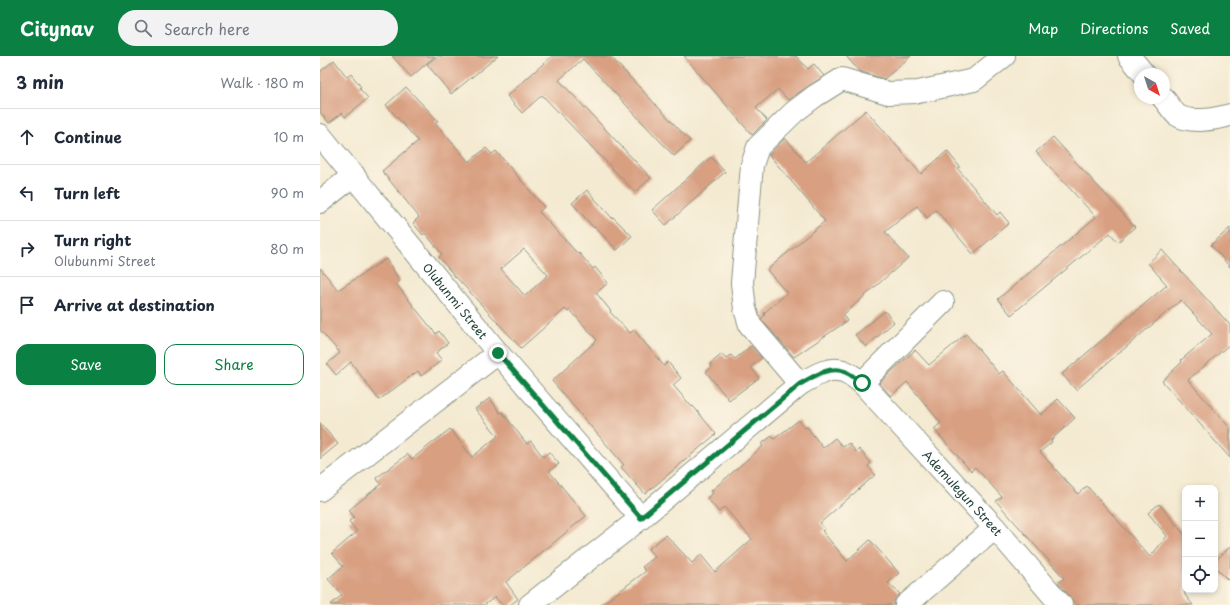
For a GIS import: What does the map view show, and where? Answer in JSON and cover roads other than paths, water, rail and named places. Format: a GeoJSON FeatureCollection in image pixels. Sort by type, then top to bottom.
{"type":"FeatureCollection","features":[{"type":"Feature","properties":{"kind":"street"},"geometry":{"type":"LineString","coordinates":[[800,384],[750,325],[745,309],[742,283],[752,165],[758,147],[804,104],[842,79],[888,93],[918,92],[974,80],[1004,56]]}},
{"type":"Feature","properties":{"kind":"street"},"geometry":{"type":"LineString","coordinates":[[1129,56],[1139,68]]}},
{"type":"Feature","properties":{"kind":"street"},"geometry":{"type":"LineString","coordinates":[[1168,104],[1178,115],[1194,120],[1215,119],[1230,115]]}},
{"type":"Feature","properties":{"kind":"street","name":"Olubunmi Street"},"geometry":{"type":"LineString","coordinates":[[320,135],[498,353],[641,518]]}},
{"type":"Feature","properties":{"kind":"street"},"geometry":{"type":"LineString","coordinates":[[320,202],[354,175]]}},
{"type":"Feature","properties":{"kind":"street"},"geometry":{"type":"LineString","coordinates":[[862,383],[943,302]]}},
{"type":"Feature","properties":{"kind":"street"},"geometry":{"type":"LineString","coordinates":[[320,490],[498,353]]}},
{"type":"Feature","properties":{"kind":"street","name":"Ademulegun Street"},"geometry":{"type":"LineString","coordinates":[[530,605],[641,518],[800,384],[832,369],[844,371],[862,383],[995,528],[1061,605]]}},
{"type":"Feature","properties":{"kind":"street"},"geometry":{"type":"LineString","coordinates":[[906,605],[995,528]]}}]}
